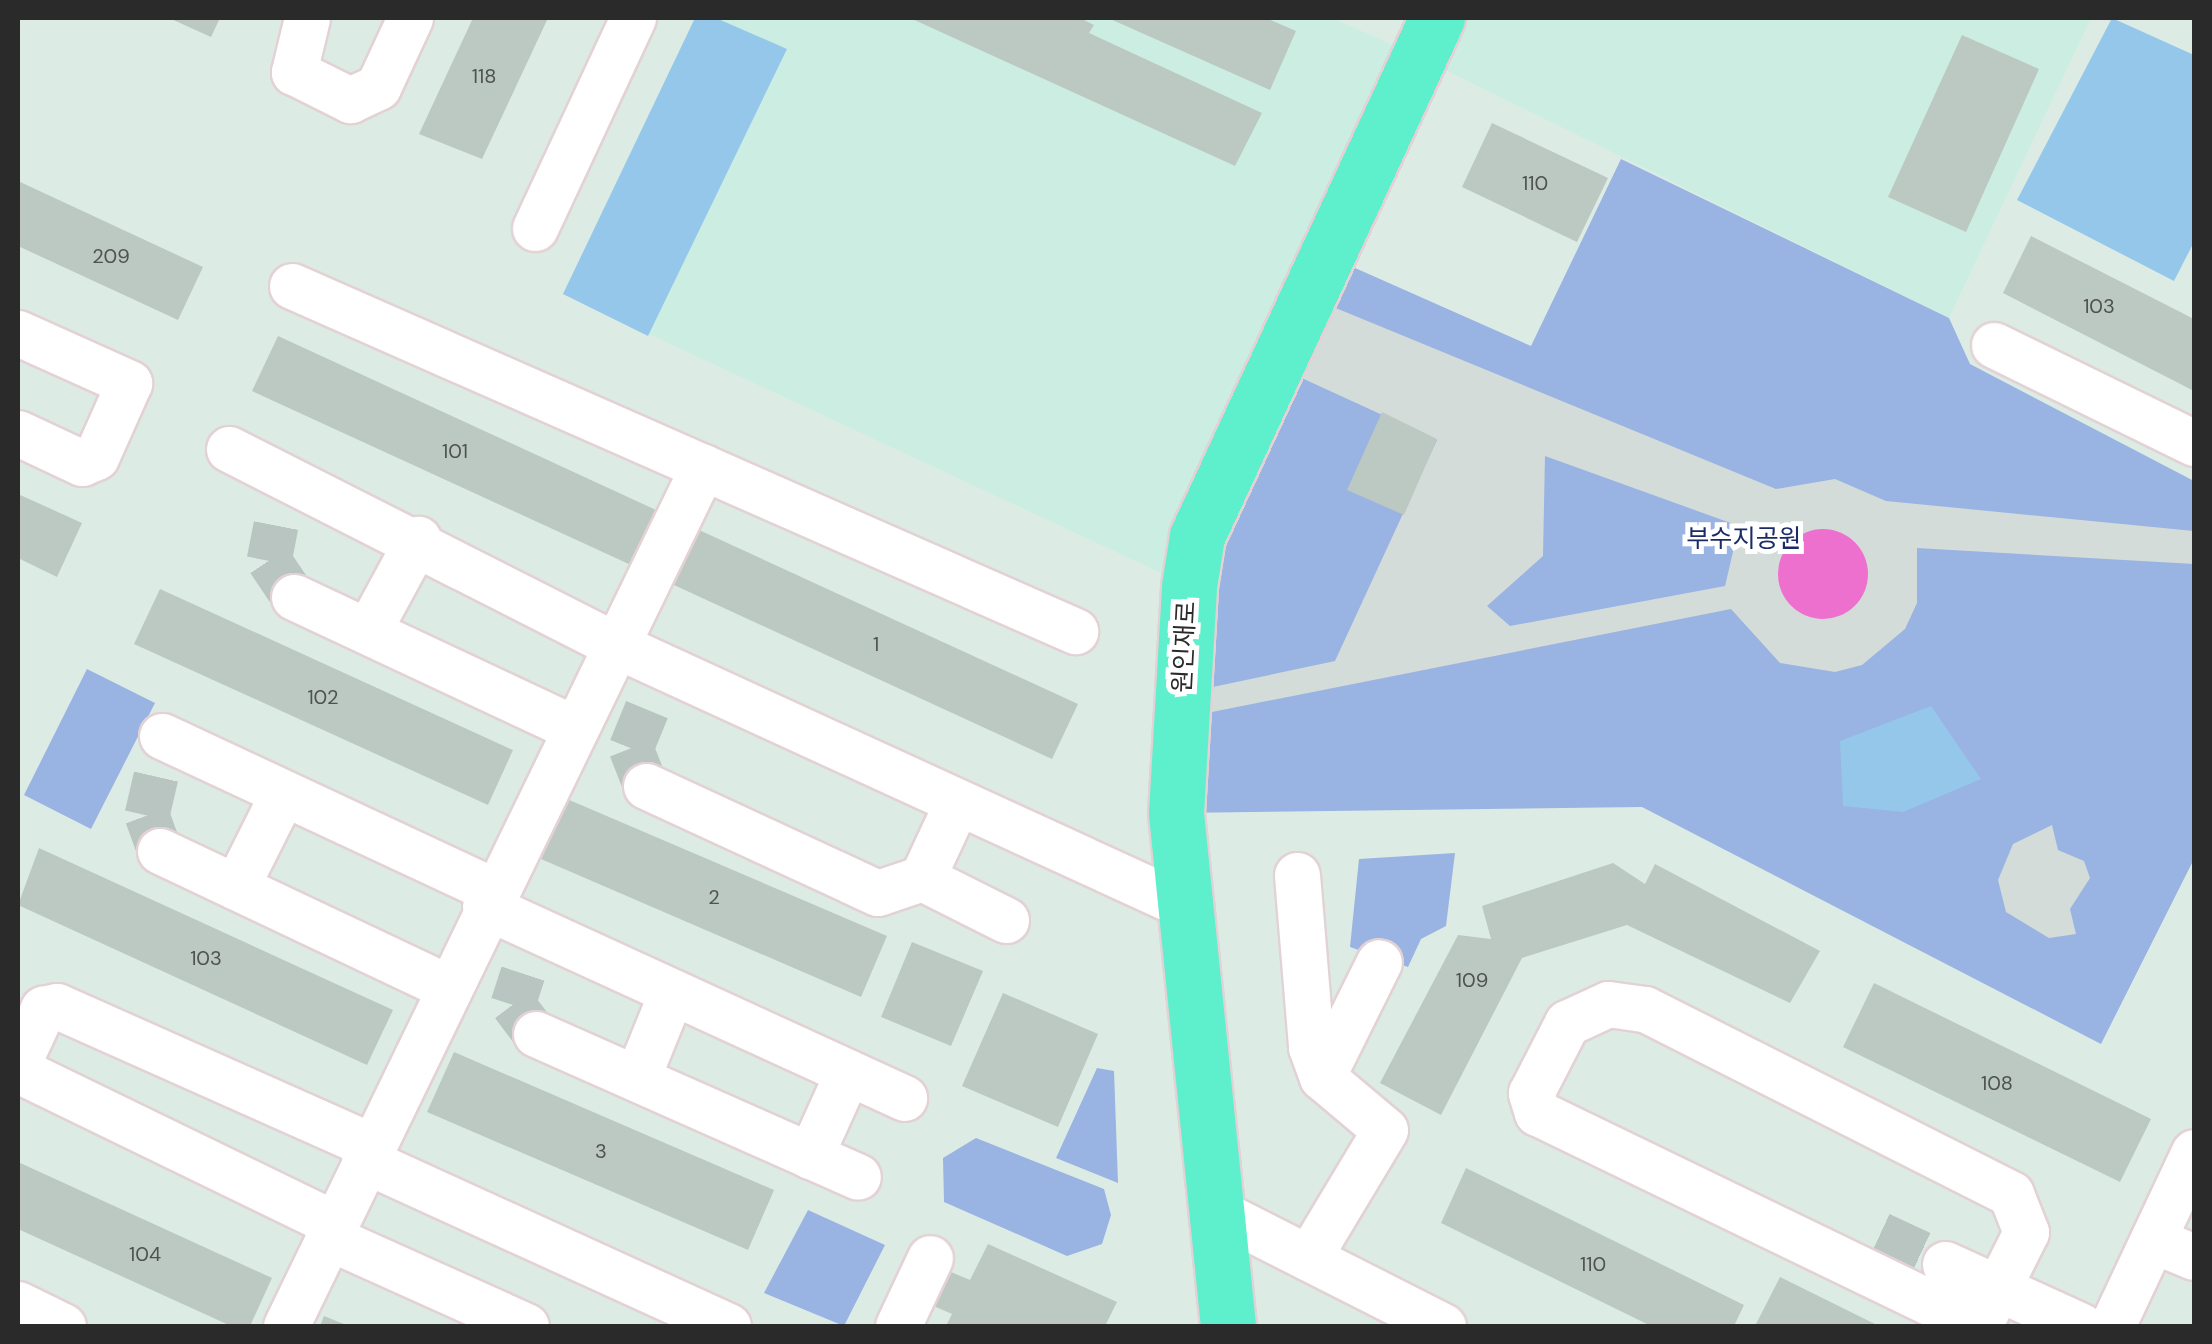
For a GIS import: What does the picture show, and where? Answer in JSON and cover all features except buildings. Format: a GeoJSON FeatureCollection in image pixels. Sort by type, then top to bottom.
{"type":"FeatureCollection","features":[{"type":"Feature","properties":{"kind":"main road","name":"원인재로"},"geometry":{"type":"LineString","coordinates":[[1228,1326],[1220,1213],[1183,905],[1176,813],[1197,536],[1436,18]]}},
{"type":"Feature","properties":{"kind":"lane"},"geometry":{"type":"LineString","coordinates":[[307,18],[294,72],[350,100],[378,86],[410,18]]}},
{"type":"Feature","properties":{"kind":"lane"},"geometry":{"type":"LineString","coordinates":[[535,228],[633,18]]}},
{"type":"Feature","properties":{"kind":"lane"},"geometry":{"type":"LineString","coordinates":[[292,286],[1075,631]]}},
{"type":"Feature","properties":{"kind":"lane"},"geometry":{"type":"LineString","coordinates":[[18,333],[129,383],[96,457],[82,463],[18,432]]}},
{"type":"Feature","properties":{"kind":"lane"},"geometry":{"type":"LineString","coordinates":[[1994,345],[2194,444]]}},
{"type":"Feature","properties":{"kind":"lane"},"geometry":{"type":"LineString","coordinates":[[229,449],[418,540],[616,645],[1183,905]]}},
{"type":"Feature","properties":{"kind":"lane"},"geometry":{"type":"LineString","coordinates":[[286,1326],[571,727],[616,645],[703,467]]}},
{"type":"Feature","properties":{"kind":"lane"},"geometry":{"type":"LineString","coordinates":[[368,631],[418,540]]}},
{"type":"Feature","properties":{"kind":"lane"},"geometry":{"type":"LineString","coordinates":[[294,596],[571,727]]}},
{"type":"Feature","properties":{"kind":"lane"},"geometry":{"type":"LineString","coordinates":[[162,736],[283,793],[672,992],[904,1098]]}},
{"type":"Feature","properties":{"kind":"lane"},"geometry":{"type":"LineString","coordinates":[[646,786],[878,893],[922,878],[1006,920]]}},
{"type":"Feature","properties":{"kind":"lane"},"geometry":{"type":"LineString","coordinates":[[236,887],[283,793]]}},
{"type":"Feature","properties":{"kind":"lane"},"geometry":{"type":"LineString","coordinates":[[922,878],[957,804]]}},
{"type":"Feature","properties":{"kind":"lane"},"geometry":{"type":"LineString","coordinates":[[160,851],[446,986]]}},
{"type":"Feature","properties":{"kind":"lane"},"geometry":{"type":"LineString","coordinates":[[1297,875],[1311,1046],[1322,1077],[1385,1130],[1308,1258]]}},
{"type":"Feature","properties":{"kind":"lane"},"geometry":{"type":"LineString","coordinates":[[1322,1077],[1379,962]]}},
{"type":"Feature","properties":{"kind":"lane"},"geometry":{"type":"LineString","coordinates":[[638,1078],[672,992]]}},
{"type":"Feature","properties":{"kind":"lane"},"geometry":{"type":"LineString","coordinates":[[18,1063],[42,1009],[57,1006],[728,1326]]}},
{"type":"Feature","properties":{"kind":"lane"},"geometry":{"type":"LineString","coordinates":[[1645,1009],[2011,1194],[2026,1232],[1999,1289],[1983,1318],[1966,1320],[1537,1113],[1531,1092],[1582,1011],[1645,1009]]}},
{"type":"Feature","properties":{"kind":"lane"},"geometry":{"type":"LineString","coordinates":[[536,1034],[858,1177]]}},
{"type":"Feature","properties":{"kind":"lane"},"geometry":{"type":"LineString","coordinates":[[18,1070],[526,1326]]}},
{"type":"Feature","properties":{"kind":"lane"},"geometry":{"type":"LineString","coordinates":[[810,1156],[848,1072]]}},
{"type":"Feature","properties":{"kind":"lane"},"geometry":{"type":"LineString","coordinates":[[2112,1326],[2194,1152]]}},
{"type":"Feature","properties":{"kind":"lane"},"geometry":{"type":"LineString","coordinates":[[1220,1213],[1443,1326]]}},
{"type":"Feature","properties":{"kind":"lane"},"geometry":{"type":"LineString","coordinates":[[2153,1240],[2194,1257]]}},
{"type":"Feature","properties":{"kind":"lane"},"geometry":{"type":"LineString","coordinates":[[898,1326],[930,1258]]}},
{"type":"Feature","properties":{"kind":"lane"},"geometry":{"type":"LineString","coordinates":[[1945,1264],[2081,1326]]}},
{"type":"Feature","properties":{"kind":"shaded area"},"geometry":{"type":"Polygon","coordinates":[[[695,18],[1332,18],[1418,56],[1437,18],[2091,18],[1949,318],[1419,57],[1189,586],[563,294],[695,18]]]}},
{"type":"Feature","properties":{"kind":"shaded area"},"geometry":{"type":"Polygon","coordinates":[[[695,18],[716,18],[787,49],[648,336],[563,294],[695,18]]]}},
{"type":"Feature","properties":{"kind":"shaded area"},"geometry":{"type":"Polygon","coordinates":[[[2112,18],[2194,55],[2194,242],[2174,281],[2017,200],[2112,18]]]}},
{"type":"Feature","properties":{"kind":"shaded area"},"geometry":{"type":"Polygon","coordinates":[[[1309,297],[1776,489],[1835,479],[1886,501],[2194,531],[2194,564],[1917,548],[1917,603],[1905,629],[1862,665],[1835,672],[1780,663],[1731,609],[1207,713],[1208,688],[1335,661],[1437,440],[1282,369],[1309,297]],[[1545,456],[1543,556],[1487,606],[1510,626],[1725,586],[1739,526],[1545,456]]]}},
{"type":"Feature","properties":{"kind":"shaded area"},"geometry":{"type":"Polygon","coordinates":[[[1814,529],[1832,529],[1848,536],[1861,549],[1868,574],[1861,599],[1848,612],[1832,619],[1814,619],[1798,612],[1785,599],[1778,583],[1778,565],[1785,549],[1798,536],[1814,529]]]}},
{"type":"Feature","properties":{"kind":"shaded area"},"geometry":{"type":"Polygon","coordinates":[[[1931,706],[1981,779],[1903,812],[1843,806],[1840,741],[1931,706]]]}},
{"type":"Feature","properties":{"kind":"shaded area"},"geometry":{"type":"Polygon","coordinates":[[[2052,825],[2058,850],[2084,861],[2090,878],[2070,909],[2076,934],[2049,938],[2006,912],[1998,880],[2013,844],[2052,825]]]}},
{"type":"Feature","properties":{"kind":"green space","name":"부수지공원"},"geometry":{"type":"Polygon","coordinates":[[[1621,159],[1949,318],[1970,364],[2194,481],[2194,859],[2101,1044],[1642,807],[1176,813],[1189,586],[1328,256],[1531,346],[1621,159]]]}},
{"type":"Feature","properties":{"kind":"green space"},"geometry":{"type":"Polygon","coordinates":[[[87,669],[155,703],[91,829],[24,795],[87,669]]]}},
{"type":"Feature","properties":{"kind":"green space"},"geometry":{"type":"Polygon","coordinates":[[[1455,853],[1446,926],[1421,939],[1408,967],[1350,947],[1359,859],[1455,853]]]}},
{"type":"Feature","properties":{"kind":"green space"},"geometry":{"type":"Polygon","coordinates":[[[1097,1068],[1114,1071],[1118,1183],[1056,1158],[1097,1068]]]}},
{"type":"Feature","properties":{"kind":"green space"},"geometry":{"type":"Polygon","coordinates":[[[976,1138],[1104,1189],[1111,1215],[1102,1244],[1067,1256],[944,1202],[943,1158],[976,1138]]]}},
{"type":"Feature","properties":{"kind":"green space"},"geometry":{"type":"Polygon","coordinates":[[[808,1210],[885,1245],[844,1326],[764,1293],[808,1210]]]}},
{"type":"Feature","properties":{"kind":"tunnel"},"geometry":{"type":"LineString","coordinates":[[276,525],[269,560],[294,597]]}},
{"type":"Feature","properties":{"kind":"tunnel"},"geometry":{"type":"LineString","coordinates":[[646,786],[631,748],[647,709]]}},
{"type":"Feature","properties":{"kind":"tunnel"},"geometry":{"type":"LineString","coordinates":[[156,776],[147,815],[160,851]]}},
{"type":"Feature","properties":{"kind":"tunnel"},"geometry":{"type":"LineString","coordinates":[[523,973],[513,1004],[536,1034]]}},
{"type":"Feature","properties":{"kind":"tunnel"},"geometry":{"type":"LineString","coordinates":[[1880,1234],[1945,1264]]}}]}
